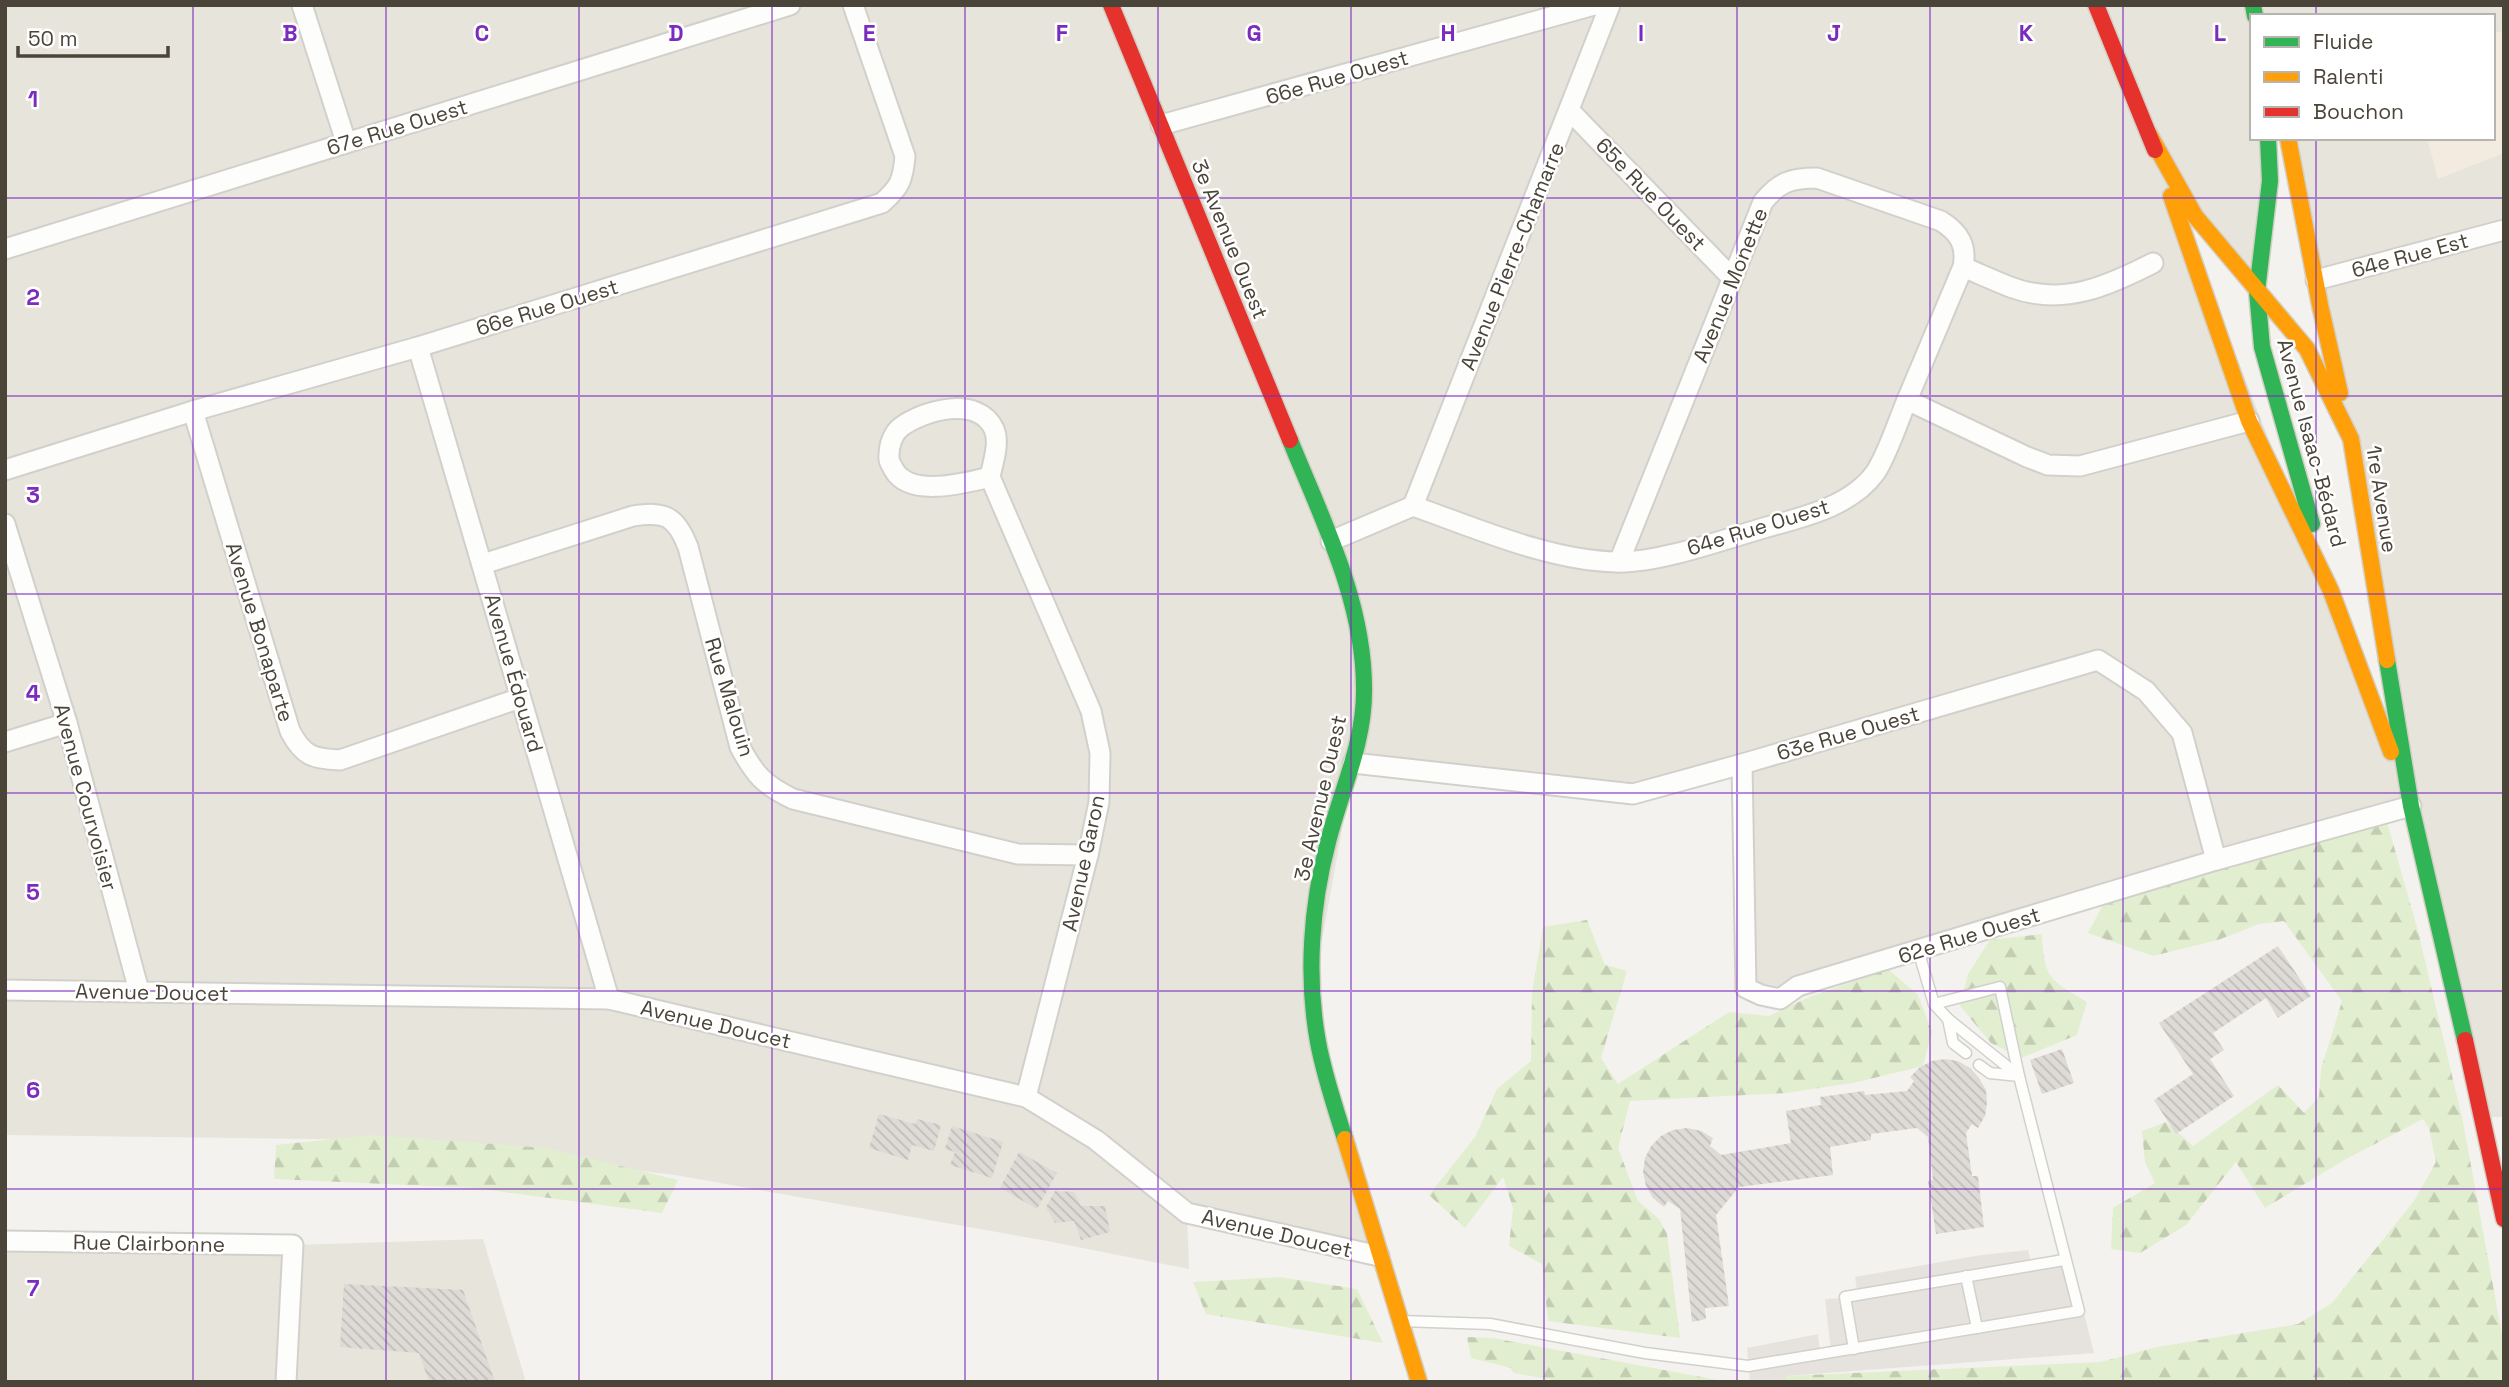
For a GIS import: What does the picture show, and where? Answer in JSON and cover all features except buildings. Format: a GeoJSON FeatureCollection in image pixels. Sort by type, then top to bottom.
{"type":"FeatureCollection","features":[{"type":"Feature","properties":{"kind":"street"},"geometry":{"type":"LineString","coordinates":[[302,5],[346,142]]}},
{"type":"Feature","properties":{"kind":"street","name":"67e Rue Ouest"},"geometry":{"type":"LineString","coordinates":[[5,249],[790,5]]}},
{"type":"Feature","properties":{"kind":"street","name":"66e Rue Ouest"},"geometry":{"type":"LineString","coordinates":[[5,470],[193,411],[418,347],[882,203],[898,188],[904,173],[905,156],[853,5]]}},
{"type":"Feature","properties":{"kind":"street","name":"3e Avenue Ouest"},"geometry":{"type":"LineString","coordinates":[[1111,5],[1331,541],[1357,613],[1364,675],[1362,719],[1353,763],[1333,821],[1321,877],[1314,936],[1313,990],[1318,1042],[1325,1074],[1419,1382]]}},
{"type":"Feature","properties":{"kind":"street","name":"66e Rue Ouest"},"geometry":{"type":"LineString","coordinates":[[1161,125],[1594,5]]}},
{"type":"Feature","properties":{"kind":"street","name":"Avenue Pierre-Chamarre"},"geometry":{"type":"LineString","coordinates":[[1413,506],[1610,5]]}},
{"type":"Feature","properties":{"kind":"street","name":"1re Avenue"},"geometry":{"type":"LineString","coordinates":[[2096,5],[2149,134],[2249,421],[2331,592],[2411,806]]}},
{"type":"Feature","properties":{"kind":"street","name":"65e Rue Ouest"},"geometry":{"type":"LineString","coordinates":[[1569,110],[1732,278]]}},
{"type":"Feature","properties":{"kind":"street","name":"1re Avenue"},"geometry":{"type":"LineString","coordinates":[[2149,134],[2195,216],[2307,349],[2351,439],[2411,806],[2504,1219]]}},
{"type":"Feature","properties":{"kind":"street","name":"Avenue Isaac-Bédard"},"geometry":{"type":"LineString","coordinates":[[2268,140],[2270,181],[2257,292],[2262,347],[2331,592]]}},
{"type":"Feature","properties":{"kind":"street","name":"Avenue Isaac-Bédard"},"geometry":{"type":"LineString","coordinates":[[2288,140],[2351,439]]}},
{"type":"Feature","properties":{"kind":"street","name":"Avenue Monette"},"geometry":{"type":"LineString","coordinates":[[1619,562],[1763,202],[1774,188],[1786,181],[1817,178],[1941,221],[1953,229],[1962,240],[1966,252],[1963,267]]}},
{"type":"Feature","properties":{"kind":"street","name":"64e Rue Est"},"geometry":{"type":"LineString","coordinates":[[2316,280],[2504,230]]}},
{"type":"Feature","properties":{"kind":"street"},"geometry":{"type":"LineString","coordinates":[[2153,263],[2112,285],[2076,293],[2043,295],[2015,289],[1963,267],[1907,400],[2048,465],[2080,466],[2249,421]]}},
{"type":"Feature","properties":{"kind":"street","name":"Avenue Édouard"},"geometry":{"type":"LineString","coordinates":[[418,347],[609,999]]}},
{"type":"Feature","properties":{"kind":"street","name":"64e Rue Ouest"},"geometry":{"type":"LineString","coordinates":[[1413,506],[1505,538],[1574,558],[1619,562],[1656,558],[1803,517],[1840,502],[1861,488],[1876,472],[1907,400]]}},
{"type":"Feature","properties":{"kind":"street"},"geometry":{"type":"LineString","coordinates":[[945,408],[965,409],[983,416],[994,429],[996,450],[990,477],[928,487],[910,483],[897,476],[888,460],[889,444],[900,428],[922,416],[945,408]]}},
{"type":"Feature","properties":{"kind":"street","name":"Avenue Bonaparte"},"geometry":{"type":"LineString","coordinates":[[193,411],[290,731],[297,745],[309,756],[340,760],[520,698]]}},
{"type":"Feature","properties":{"kind":"street","name":"Avenue Garon"},"geometry":{"type":"LineString","coordinates":[[990,477],[1091,711],[1100,753],[1099,802],[1088,855],[1026,1097]]}},
{"type":"Feature","properties":{"kind":"street"},"geometry":{"type":"LineString","coordinates":[[1331,541],[1413,506]]}},
{"type":"Feature","properties":{"kind":"street","name":"Rue Malouin"},"geometry":{"type":"LineString","coordinates":[[483,564],[633,516],[654,512],[671,518],[682,532],[688,547],[740,747],[753,771],[768,787],[793,799],[1018,854],[1088,855]]}},
{"type":"Feature","properties":{"kind":"street","name":"Avenue Courvoisier"},"geometry":{"type":"LineString","coordinates":[[5,524],[67,723],[139,991]]}},
{"type":"Feature","properties":{"kind":"street","name":"63e Rue Ouest"},"geometry":{"type":"LineString","coordinates":[[1353,763],[1633,794],[2098,660],[2146,691],[2182,733],[2216,860]]}},
{"type":"Feature","properties":{"kind":"street"},"geometry":{"type":"LineString","coordinates":[[5,742],[67,723]]}},
{"type":"Feature","properties":{"kind":"street","name":"62e Rue Ouest"},"geometry":{"type":"LineString","coordinates":[[1742,764],[1746,988],[1780,999],[1798,986],[2216,860],[2411,806]]}},
{"type":"Feature","properties":{"kind":"street","name":"Avenue Doucet"},"geometry":{"type":"LineString","coordinates":[[5,990],[609,999],[1026,1097],[1096,1140],[1187,1213],[1379,1256]]}},
{"type":"Feature","properties":{"kind":"street","name":"Rue Clairbonne"},"geometry":{"type":"LineString","coordinates":[[5,1241],[293,1245],[286,1382]]}},
{"type":"Feature","properties":{"kind":"lane"},"geometry":{"type":"LineString","coordinates":[[1918,950],[1934,1004],[1948,1020],[2019,1076]]}},
{"type":"Feature","properties":{"kind":"lane"},"geometry":{"type":"LineString","coordinates":[[1400,1321],[1490,1324],[1645,1353],[1748,1366],[2078,1311],[2019,1076],[2000,987],[1934,1004]]}},
{"type":"Feature","properties":{"kind":"lane"},"geometry":{"type":"LineString","coordinates":[[1948,1020],[1952,1043],[1966,1053]]}},
{"type":"Feature","properties":{"kind":"lane"},"geometry":{"type":"LineString","coordinates":[[1979,1065],[1990,1073],[2019,1076]]}},
{"type":"Feature","properties":{"kind":"lane"},"geometry":{"type":"LineString","coordinates":[[1854,1349],[1845,1297],[2064,1260]]}},
{"type":"Feature","properties":{"kind":"lane"},"geometry":{"type":"LineString","coordinates":[[1966,1276],[1977,1328]]}},
{"type":"Feature","properties":{"kind":"shaded area"},"geometry":{"type":"Polygon","coordinates":[[[5,5],[2504,5],[2504,1117],[2483,1117],[2411,806],[1780,999],[1746,988],[1742,765],[1633,794],[1354,763],[1313,990],[1379,1256],[1187,1214],[1189,1269],[675,1175],[391,1140],[5,1135],[5,5]],[[2250,14],[2250,140],[2268,140],[2257,291],[2152,139],[2409,801],[2288,140],[2495,140],[2495,14],[2250,14]]]}},
{"type":"Feature","properties":{"kind":"shaded area"},"geometry":{"type":"Polygon","coordinates":[[[2504,31],[2504,153],[2438,179],[2428,140],[2495,140],[2495,33],[2504,31]]]}},
{"type":"Feature","properties":{"kind":"shaded area"},"geometry":{"type":"Polygon","coordinates":[[[483,1239],[526,1382],[5,1382],[5,1241],[293,1245],[483,1239]]]}},
{"type":"Feature","properties":{"kind":"shaded area"},"geometry":{"type":"Polygon","coordinates":[[[2028,1250],[2033,1270],[2072,1265],[2094,1353],[1786,1376],[1786,1382],[1750,1382],[1747,1348],[1818,1334],[1820,1352],[1831,1351],[1825,1299],[1858,1297],[1855,1277],[1981,1255],[2028,1250]]]}},
{"type":"Feature","properties":{"kind":"green space"},"geometry":{"type":"Polygon","coordinates":[[[2383,808],[2418,931],[2463,1122],[2504,1346],[2504,1382],[1786,1382],[1786,1376],[2101,1362],[2157,1347],[2298,1324],[2332,1303],[2414,1201],[2436,1162],[2429,1128],[2423,1119],[2346,1159],[2265,1208],[2236,1162],[2186,1225],[2140,1253],[2111,1249],[2113,1208],[2155,1183],[2145,1162],[2142,1131],[2166,1122],[2193,1146],[2278,1085],[2304,1113],[2319,1097],[2321,1069],[2342,1001],[2284,921],[2259,924],[2218,940],[2153,956],[2088,933],[2105,901],[2383,808]]]}},
{"type":"Feature","properties":{"kind":"green space"},"geometry":{"type":"Polygon","coordinates":[[[1587,920],[1605,965],[1627,971],[1601,1058],[1618,1084],[1729,1012],[1769,1016],[1807,998],[1888,969],[1918,995],[1932,1032],[1923,1066],[1853,1083],[1786,1093],[1630,1101],[1618,1148],[1638,1201],[1659,1219],[1667,1234],[1680,1338],[1548,1321],[1542,1264],[1509,1246],[1513,1208],[1503,1177],[1465,1228],[1429,1195],[1475,1137],[1497,1089],[1531,1061],[1532,993],[1543,927],[1587,920]]]}},
{"type":"Feature","properties":{"kind":"green space"},"geometry":{"type":"Polygon","coordinates":[[[2042,934],[2045,961],[2052,977],[2065,989],[2087,1002],[2077,1035],[2021,1058],[1991,1043],[1960,1006],[1968,974],[1990,940],[2042,934]]]}},
{"type":"Feature","properties":{"kind":"green space"},"geometry":{"type":"Polygon","coordinates":[[[371,1135],[546,1148],[678,1180],[662,1213],[475,1188],[274,1179],[276,1145],[371,1135]]]}},
{"type":"Feature","properties":{"kind":"green space"},"geometry":{"type":"Polygon","coordinates":[[[1280,1277],[1357,1289],[1383,1343],[1206,1314],[1193,1282],[1280,1277]]]}},
{"type":"Feature","properties":{"kind":"green space"},"geometry":{"type":"Polygon","coordinates":[[[1467,1337],[1493,1338],[1728,1382],[1563,1382],[1514,1373],[1511,1368],[1471,1358],[1467,1337]]]}},
{"type":"Feature","properties":{"kind":"traffic: fast"},"geometry":{"type":"LineString","coordinates":[[2253,5],[2255,14]]}},
{"type":"Feature","properties":{"kind":"traffic: fast"},"geometry":{"type":"LineString","coordinates":[[2268,140],[2270,181],[2257,291],[2262,347],[2312,524]]}},
{"type":"Feature","properties":{"kind":"traffic: fast"},"geometry":{"type":"LineString","coordinates":[[1290,440],[1339,561],[1357,624],[1362,656],[1364,688],[1361,728],[1322,866],[1314,916],[1311,967],[1318,1042],[1345,1139]]}},
{"type":"Feature","properties":{"kind":"traffic: fast"},"geometry":{"type":"LineString","coordinates":[[2387,660],[2411,806],[2465,1040]]}},
{"type":"Feature","properties":{"kind":"traffic: slow"},"geometry":{"type":"LineString","coordinates":[[2149,134],[2195,216],[2307,349],[2351,439],[2387,660]]}},
{"type":"Feature","properties":{"kind":"traffic: slow"},"geometry":{"type":"LineString","coordinates":[[2288,140],[2340,393]]}},
{"type":"Feature","properties":{"kind":"traffic: slow"},"geometry":{"type":"LineString","coordinates":[[2171,196],[2249,421],[2331,591],[2391,752]]}},
{"type":"Feature","properties":{"kind":"traffic: slow"},"geometry":{"type":"LineString","coordinates":[[1345,1139],[1419,1382]]}},
{"type":"Feature","properties":{"kind":"traffic: jam"},"geometry":{"type":"LineString","coordinates":[[1111,5],[1290,440]]}},
{"type":"Feature","properties":{"kind":"traffic: jam"},"geometry":{"type":"LineString","coordinates":[[2096,5],[2155,150]]}},
{"type":"Feature","properties":{"kind":"traffic: jam"},"geometry":{"type":"LineString","coordinates":[[2465,1040],[2504,1219]]}}]}
